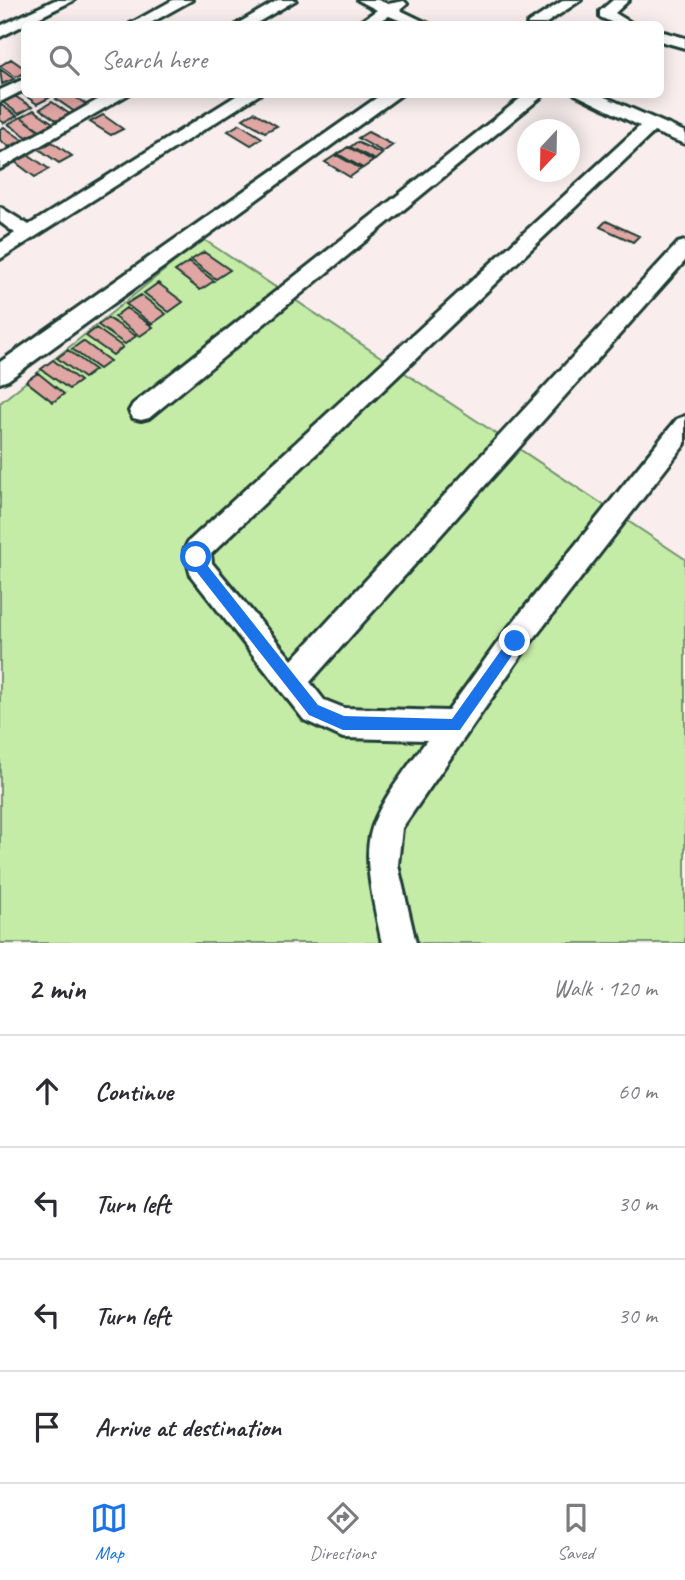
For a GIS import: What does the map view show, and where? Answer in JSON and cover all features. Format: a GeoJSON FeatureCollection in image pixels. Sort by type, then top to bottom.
{"type":"FeatureCollection","features":[{"type":"Feature","properties":{"kind":"street"},"geometry":{"type":"LineString","coordinates":[[23,21],[68,0]]}},
{"type":"Feature","properties":{"kind":"street"},"geometry":{"type":"LineString","coordinates":[[144,21],[185,0]]}},
{"type":"Feature","properties":{"kind":"street"},"geometry":{"type":"LineString","coordinates":[[250,21],[289,0]]}},
{"type":"Feature","properties":{"kind":"street"},"geometry":{"type":"LineString","coordinates":[[365,0],[414,21]]}},
{"type":"Feature","properties":{"kind":"street"},"geometry":{"type":"LineString","coordinates":[[369,21],[406,0]]}},
{"type":"Feature","properties":{"kind":"street"},"geometry":{"type":"LineString","coordinates":[[540,21],[574,0]]}},
{"type":"Feature","properties":{"kind":"street"},"geometry":{"type":"LineString","coordinates":[[620,21],[605,14],[622,0]]}},
{"type":"Feature","properties":{"kind":"street"},"geometry":{"type":"LineString","coordinates":[[0,32],[21,22]]}},
{"type":"Feature","properties":{"kind":"street"},"geometry":{"type":"LineString","coordinates":[[664,37],[685,43]]}},
{"type":"Feature","properties":{"kind":"street"},"geometry":{"type":"LineString","coordinates":[[0,97],[21,86]]}},
{"type":"Feature","properties":{"kind":"street"},"geometry":{"type":"LineString","coordinates":[[0,163],[114,98]]}},
{"type":"Feature","properties":{"kind":"street"},"geometry":{"type":"LineString","coordinates":[[0,253],[246,98]]}},
{"type":"Feature","properties":{"kind":"street"},"geometry":{"type":"LineString","coordinates":[[0,374],[388,98]]}},
{"type":"Feature","properties":{"kind":"street"},"geometry":{"type":"LineString","coordinates":[[141,411],[532,98]]}},
{"type":"Feature","properties":{"kind":"street"},"geometry":{"type":"LineString","coordinates":[[592,98],[685,139]]}},
{"type":"Feature","properties":{"kind":"street"},"geometry":{"type":"LineString","coordinates":[[455,726],[343,723],[314,710],[200,568],[197,551],[652,124]]}},
{"type":"Feature","properties":{"kind":"street"},"geometry":{"type":"LineString","coordinates":[[0,213],[30,234]]}},
{"type":"Feature","properties":{"kind":"street"},"geometry":{"type":"LineString","coordinates":[[292,680],[685,248]]}},
{"type":"Feature","properties":{"kind":"street"},"geometry":{"type":"LineString","coordinates":[[400,943],[380,856],[381,837],[389,819],[515,641],[685,426]]}},
{"type":"Feature","properties":{"kind":"green space"},"geometry":{"type":"Polygon","coordinates":[[[203,239],[685,559],[685,943],[0,943],[0,403],[203,239]]]}},
{"type":"Feature","properties":{"kind":"building"},"geometry":{"type":"Polygon","coordinates":[[[11,59],[21,66],[21,74],[16,77],[0,66],[11,59]]]}},
{"type":"Feature","properties":{"kind":"building"},"geometry":{"type":"Polygon","coordinates":[[[0,69],[14,79],[2,84],[0,69]]]}},
{"type":"Feature","properties":{"kind":"building"},"geometry":{"type":"Polygon","coordinates":[[[13,95],[32,107],[19,114],[1,101],[13,95]]]}},
{"type":"Feature","properties":{"kind":"building"},"geometry":{"type":"Polygon","coordinates":[[[29,98],[49,98],[37,104],[29,98]]]}},
{"type":"Feature","properties":{"kind":"building"},"geometry":{"type":"Polygon","coordinates":[[[77,98],[87,105],[75,112],[56,99],[77,98]]]}},
{"type":"Feature","properties":{"kind":"building"},"geometry":{"type":"Polygon","coordinates":[[[52,102],[71,115],[59,122],[40,109],[52,102]]]}},
{"type":"Feature","properties":{"kind":"building"},"geometry":{"type":"Polygon","coordinates":[[[0,104],[17,116],[4,123],[0,120],[0,104]]]}},
{"type":"Feature","properties":{"kind":"building"},"geometry":{"type":"Polygon","coordinates":[[[34,110],[53,123],[40,130],[21,117],[34,110]]]}},
{"type":"Feature","properties":{"kind":"building"},"geometry":{"type":"Polygon","coordinates":[[[254,112],[277,126],[265,132],[243,119],[254,112]]]}},
{"type":"Feature","properties":{"kind":"building"},"geometry":{"type":"Polygon","coordinates":[[[103,115],[123,129],[111,135],[90,122],[103,115]]]}},
{"type":"Feature","properties":{"kind":"building"},"geometry":{"type":"Polygon","coordinates":[[[21,117],[40,131],[27,137],[8,124],[21,117]]]}},
{"type":"Feature","properties":{"kind":"building"},"geometry":{"type":"Polygon","coordinates":[[[240,124],[262,138],[251,145],[228,131],[240,124]]]}},
{"type":"Feature","properties":{"kind":"building"},"geometry":{"type":"Polygon","coordinates":[[[4,127],[23,140],[9,147],[0,140],[0,129],[4,127]]]}},
{"type":"Feature","properties":{"kind":"building"},"geometry":{"type":"Polygon","coordinates":[[[368,132],[393,145],[383,152],[358,138],[368,132]]]}},
{"type":"Feature","properties":{"kind":"building"},"geometry":{"type":"Polygon","coordinates":[[[52,142],[72,156],[59,163],[39,149],[52,142]]]}},
{"type":"Feature","properties":{"kind":"building"},"geometry":{"type":"Polygon","coordinates":[[[357,142],[382,154],[375,160],[350,147],[357,142]]]}},
{"type":"Feature","properties":{"kind":"building"},"geometry":{"type":"Polygon","coordinates":[[[348,147],[373,161],[363,168],[338,154],[348,147]]]}},
{"type":"Feature","properties":{"kind":"building"},"geometry":{"type":"Polygon","coordinates":[[[29,155],[49,169],[35,177],[15,162],[29,155]]]}},
{"type":"Feature","properties":{"kind":"building"},"geometry":{"type":"Polygon","coordinates":[[[336,155],[361,169],[350,177],[325,162],[336,155]]]}},
{"type":"Feature","properties":{"kind":"building"},"geometry":{"type":"Polygon","coordinates":[[[606,221],[639,236],[633,242],[600,227],[606,221]]]}},
{"type":"Feature","properties":{"kind":"building"},"geometry":{"type":"Polygon","coordinates":[[[204,252],[230,270],[216,279],[191,260],[204,252]]]}},
{"type":"Feature","properties":{"kind":"building"},"geometry":{"type":"Polygon","coordinates":[[[189,262],[214,281],[200,290],[175,271],[189,262]]]}},
{"type":"Feature","properties":{"kind":"building"},"geometry":{"type":"Polygon","coordinates":[[[158,283],[183,302],[169,312],[144,293],[158,283]]]}},
{"type":"Feature","properties":{"kind":"building"},"geometry":{"type":"Polygon","coordinates":[[[141,295],[166,314],[152,324],[126,304],[141,295]]]}},
{"type":"Feature","properties":{"kind":"building"},"geometry":{"type":"Polygon","coordinates":[[[126,308],[153,327],[140,336],[114,317],[126,308]]]}},
{"type":"Feature","properties":{"kind":"building"},"geometry":{"type":"Polygon","coordinates":[[[108,318],[136,336],[125,344],[98,325],[108,318]]]}},
{"type":"Feature","properties":{"kind":"building"},"geometry":{"type":"Polygon","coordinates":[[[96,328],[123,347],[113,355],[86,336],[96,328]]]}},
{"type":"Feature","properties":{"kind":"building"},"geometry":{"type":"Polygon","coordinates":[[[83,341],[110,361],[99,369],[72,349],[83,341]]]}},
{"type":"Feature","properties":{"kind":"building"},"geometry":{"type":"Polygon","coordinates":[[[68,350],[95,370],[84,378],[57,358],[68,350]]]}},
{"type":"Feature","properties":{"kind":"building"},"geometry":{"type":"Polygon","coordinates":[[[53,360],[80,381],[69,389],[41,369],[53,360]]]}},
{"type":"Feature","properties":{"kind":"building"},"geometry":{"type":"Polygon","coordinates":[[[38,373],[64,394],[53,402],[26,381],[38,373]]]}},
{"type":"Feature","properties":{"kind":"route"},"geometry":{"type":"LineString","coordinates":[[196,557],[200,568],[314,710],[343,723],[455,726],[515,641]]}}]}
